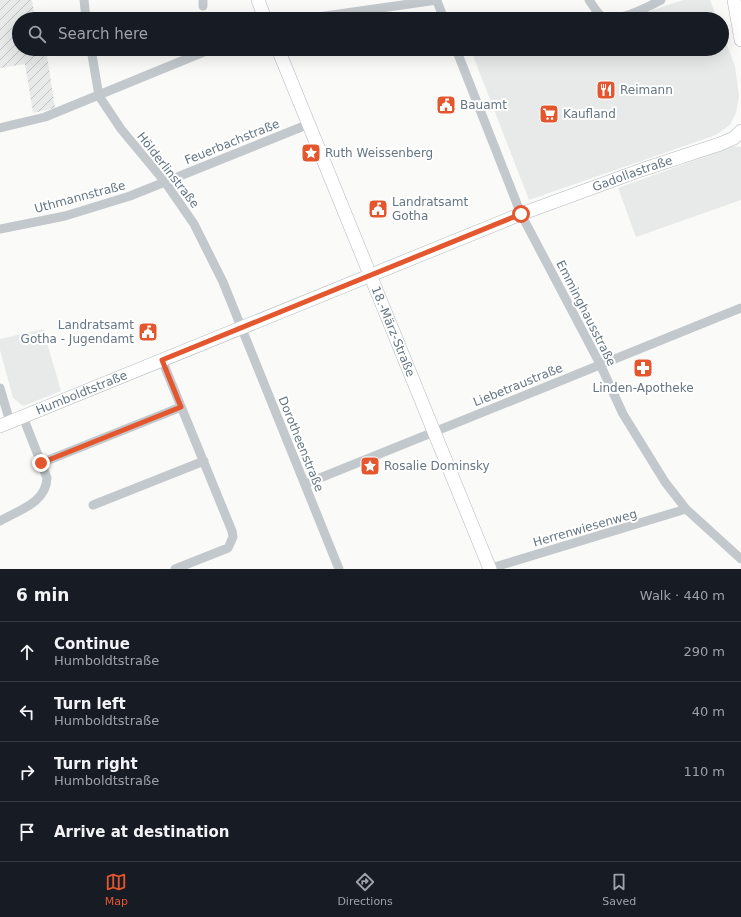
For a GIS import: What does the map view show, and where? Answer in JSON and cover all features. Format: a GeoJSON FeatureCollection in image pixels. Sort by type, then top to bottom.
{"type":"FeatureCollection","features":[{"type":"Feature","properties":{"kind":"main road"},"geometry":{"type":"LineString","coordinates":[[258,0],[262,12]]}},
{"type":"Feature","properties":{"kind":"main road"},"geometry":{"type":"LineString","coordinates":[[734,0],[741,38]]}},
{"type":"Feature","properties":{"kind":"main road","name":"18.-März-Straße"},"geometry":{"type":"LineString","coordinates":[[281,56],[490,569]]}},
{"type":"Feature","properties":{"kind":"main road","name":"Gadollastraße"},"geometry":{"type":"LineString","coordinates":[[521,214],[641,170],[720,144],[734,138],[741,131]]}},
{"type":"Feature","properties":{"kind":"main road","name":"Humboldtstraße"},"geometry":{"type":"LineString","coordinates":[[5,424],[240,327],[521,214]]}},
{"type":"Feature","properties":{"kind":"street"},"geometry":{"type":"LineString","coordinates":[[84,0],[85,12]]}},
{"type":"Feature","properties":{"kind":"street"},"geometry":{"type":"LineString","coordinates":[[358,0],[360,10]]}},
{"type":"Feature","properties":{"kind":"street"},"geometry":{"type":"LineString","coordinates":[[348,12],[403,2],[437,0],[441,12]]}},
{"type":"Feature","properties":{"kind":"street"},"geometry":{"type":"LineString","coordinates":[[589,0],[598,12]]}},
{"type":"Feature","properties":{"kind":"street"},"geometry":{"type":"LineString","coordinates":[[635,12],[661,0]]}},
{"type":"Feature","properties":{"kind":"street"},"geometry":{"type":"LineString","coordinates":[[92,56],[99,96]]}},
{"type":"Feature","properties":{"kind":"street"},"geometry":{"type":"LineString","coordinates":[[0,128],[46,117],[193,56]]}},
{"type":"Feature","properties":{"kind":"street","name":"Emminghausstraße"},"geometry":{"type":"LineString","coordinates":[[459,56],[521,214],[600,364],[623,414],[665,482],[686,510],[741,559]]}},
{"type":"Feature","properties":{"kind":"street","name":"Hölderlinstraße"},"geometry":{"type":"LineString","coordinates":[[99,96],[121,129],[165,182],[194,224],[224,282],[240,327]]}},
{"type":"Feature","properties":{"kind":"street","name":"Feuerbachstraße"},"geometry":{"type":"LineString","coordinates":[[165,182],[309,124]]}},
{"type":"Feature","properties":{"kind":"street","name":"Uthmannstraße"},"geometry":{"type":"LineString","coordinates":[[0,229],[65,216],[130,196],[165,182]]}},
{"type":"Feature","properties":{"kind":"street","name":"Liebetraustraße"},"geometry":{"type":"LineString","coordinates":[[305,484],[741,308]]}},
{"type":"Feature","properties":{"kind":"street","name":"Dorotheenstraße"},"geometry":{"type":"LineString","coordinates":[[240,327],[339,569]]}},
{"type":"Feature","properties":{"kind":"street"},"geometry":{"type":"LineString","coordinates":[[162,360],[232,531],[233,538],[228,548],[175,569]]}},
{"type":"Feature","properties":{"kind":"street"},"geometry":{"type":"LineString","coordinates":[[0,388],[5,424]]}},
{"type":"Feature","properties":{"kind":"street"},"geometry":{"type":"LineString","coordinates":[[41,463],[181,407]]}},
{"type":"Feature","properties":{"kind":"street"},"geometry":{"type":"LineString","coordinates":[[0,520],[35,502],[46,488],[47,478],[22,416]]}},
{"type":"Feature","properties":{"kind":"street"},"geometry":{"type":"LineString","coordinates":[[93,505],[204,461]]}},
{"type":"Feature","properties":{"kind":"street","name":"Herrenwiesenweg"},"geometry":{"type":"LineString","coordinates":[[490,569],[686,510]]}},
{"type":"Feature","properties":{"kind":"shaded area"},"geometry":{"type":"Polygon","coordinates":[[[0,0],[32,0],[34,12],[12,12],[12,56],[47,56],[55,108],[33,113],[25,64],[0,68],[0,0]]]}},
{"type":"Feature","properties":{"kind":"shaded area"},"geometry":{"type":"Polygon","coordinates":[[[683,0],[710,0],[714,12],[647,12],[683,0]]]}},
{"type":"Feature","properties":{"kind":"shaded area"},"geometry":{"type":"Polygon","coordinates":[[[729,50],[735,66],[739,96],[736,113],[730,125],[716,135],[529,200],[473,56],[729,56],[729,50]]]}},
{"type":"Feature","properties":{"kind":"shaded area"},"geometry":{"type":"Polygon","coordinates":[[[734,146],[741,147],[741,200],[636,237],[618,188],[734,146]]]}},
{"type":"Feature","properties":{"kind":"shaded area"},"geometry":{"type":"Polygon","coordinates":[[[43,329],[61,391],[23,406],[13,398],[0,350],[0,339],[43,329]]]}},
{"type":"Feature","properties":{"kind":"place","name":"Reimann"},"geometry":{"type":"Point","coordinates":[606,90]}},
{"type":"Feature","properties":{"kind":"place","name":"Bauamt"},"geometry":{"type":"Point","coordinates":[446,105]}},
{"type":"Feature","properties":{"kind":"place","name":"Kaufland"},"geometry":{"type":"Point","coordinates":[549,114]}},
{"type":"Feature","properties":{"kind":"place","name":"Ruth Weissenberg"},"geometry":{"type":"Point","coordinates":[311,153]}},
{"type":"Feature","properties":{"kind":"place","name":"Landratsamt Gotha"},"geometry":{"type":"Point","coordinates":[378,209]}},
{"type":"Feature","properties":{"kind":"place","name":"Landratsamt Gotha - Jugendamt"},"geometry":{"type":"Point","coordinates":[148,332]}},
{"type":"Feature","properties":{"kind":"place","name":"Linden-Apotheke"},"geometry":{"type":"Point","coordinates":[643,368]}},
{"type":"Feature","properties":{"kind":"place","name":"Rosalie Dominsky"},"geometry":{"type":"Point","coordinates":[370,466]}},
{"type":"Feature","properties":{"kind":"route"},"geometry":{"type":"LineString","coordinates":[[41,463],[181,407],[162,360],[521,214]]}}]}
